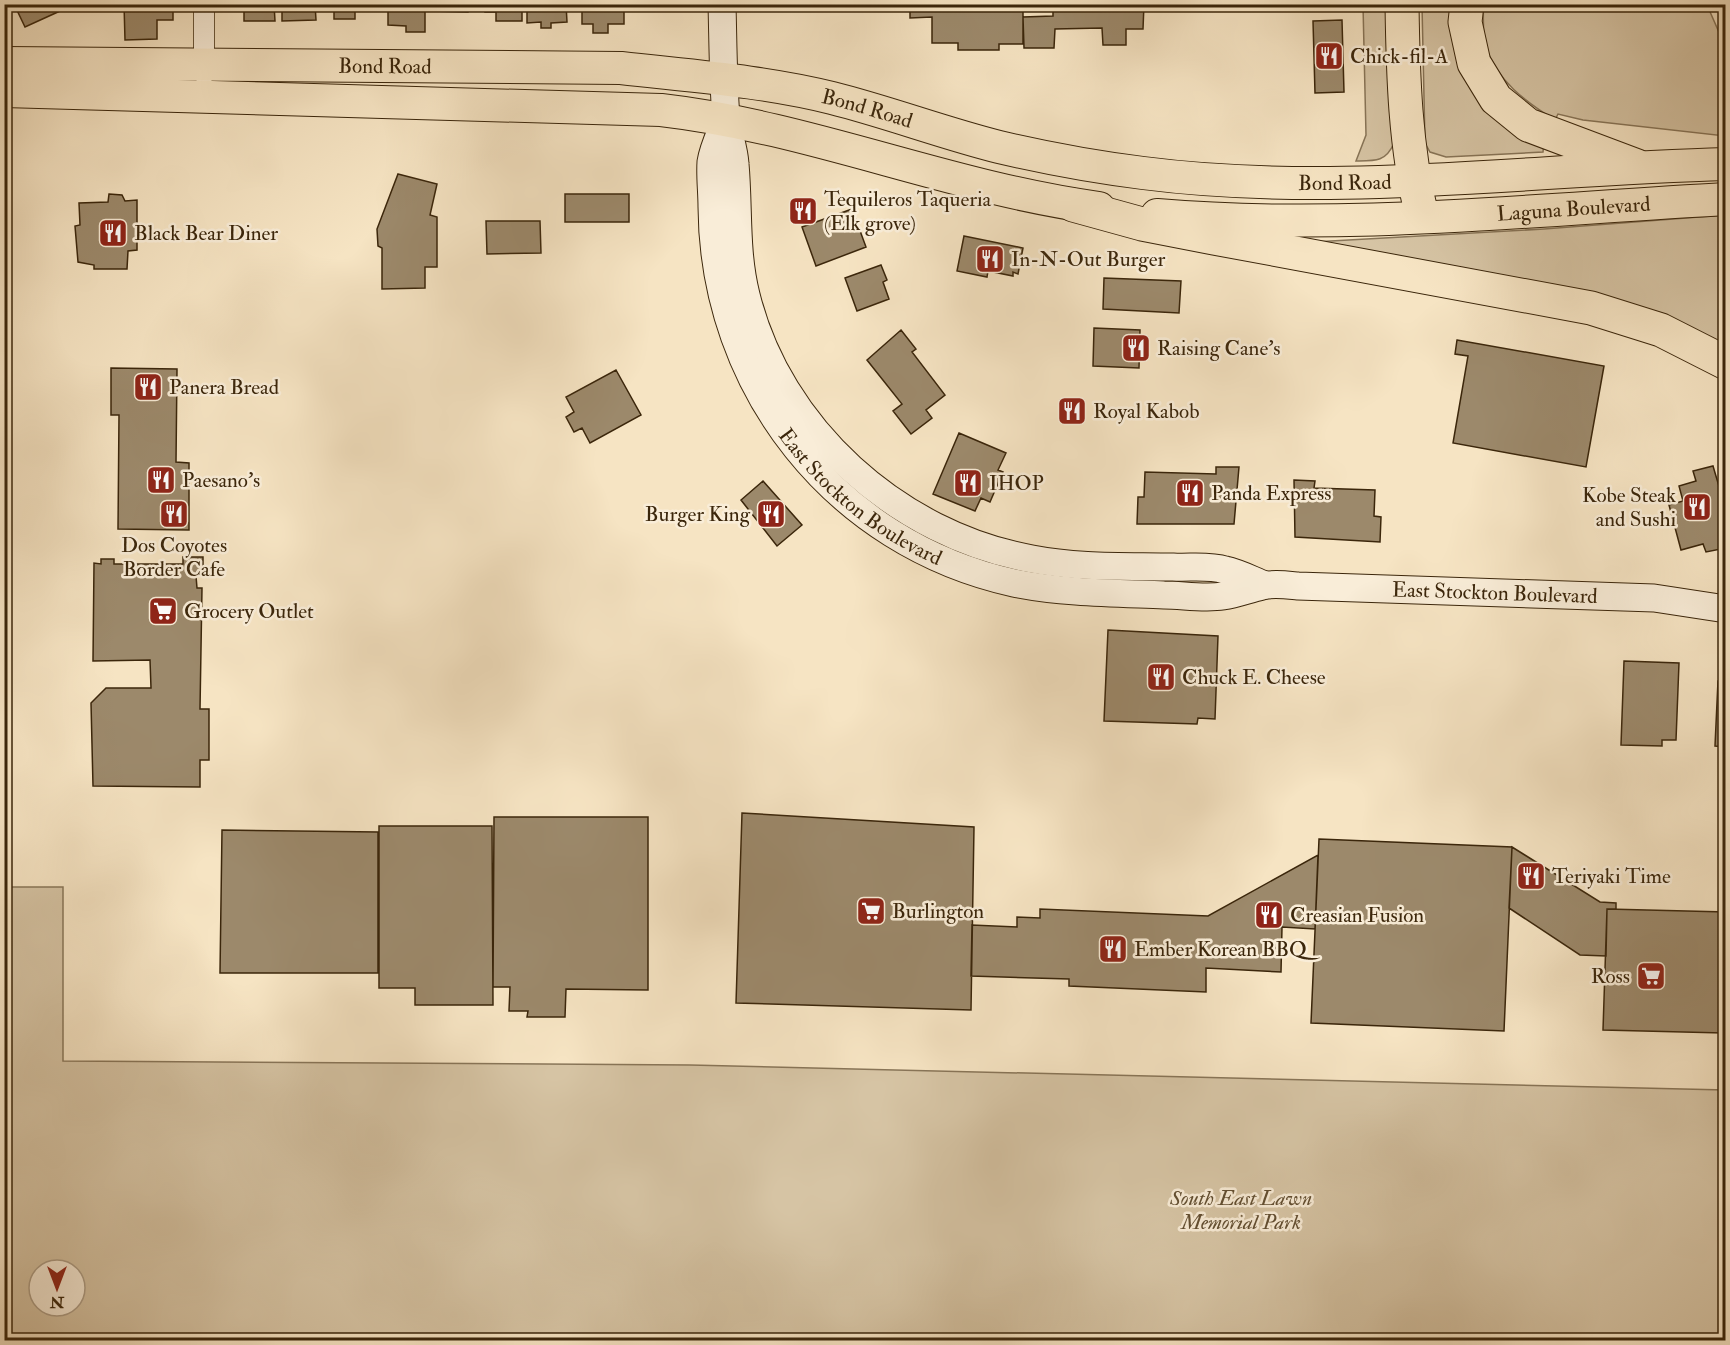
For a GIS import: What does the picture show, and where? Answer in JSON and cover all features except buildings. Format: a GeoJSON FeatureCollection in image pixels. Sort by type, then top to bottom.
{"type":"FeatureCollection","features":[{"type":"Feature","properties":{"kind":"highway"},"geometry":{"type":"LineString","coordinates":[[1402,4],[1403,67],[1413,181],[1422,216]]}},
{"type":"Feature","properties":{"kind":"highway"},"geometry":{"type":"LineString","coordinates":[[1467,4],[1465,22],[1474,63],[1496,99],[1528,125],[1637,166]]}},
{"type":"Feature","properties":{"kind":"highway"},"geometry":{"type":"LineString","coordinates":[[1073,205],[1142,224],[1591,308],[1626,317],[1661,330],[1725,363]]}},
{"type":"Feature","properties":{"kind":"main road","name":"Bond Road"},"geometry":{"type":"LineString","coordinates":[[4,63],[621,68],[829,97],[997,146],[1142,173],[1281,182],[1413,181],[1637,166],[1725,164]]}},
{"type":"Feature","properties":{"kind":"main road","name":"Bond Road"},"geometry":{"type":"LineString","coordinates":[[4,90],[660,110],[726,119],[945,176],[1073,205],[1203,219],[1340,220],[1422,216]]}},
{"type":"Feature","properties":{"kind":"main road","name":"Laguna Boulevard"},"geometry":{"type":"LineString","coordinates":[[1422,216],[1725,199]]}},
{"type":"Feature","properties":{"kind":"street"},"geometry":{"type":"LineString","coordinates":[[203,95],[204,4]]}},
{"type":"Feature","properties":{"kind":"street","name":"East Stockton Boulevard"},"geometry":{"type":"LineString","coordinates":[[722,4],[726,119],[735,162],[738,255],[747,298],[759,333],[782,381],[818,432],[844,462],[890,500],[954,536],[994,550],[1062,564],[1219,569],[1265,585]]}},
{"type":"Feature","properties":{"kind":"street","name":"East Stockton Boulevard"},"geometry":{"type":"LineString","coordinates":[[726,119],[711,160],[712,233],[716,268],[732,333],[762,402],[778,426],[830,484],[866,515],[906,541],[970,569],[1039,587],[1100,592],[1218,596],[1265,585],[1654,598],[1725,609]]}},
{"type":"Feature","properties":{"kind":"street"},"geometry":{"type":"LineString","coordinates":[[778,426],[799,432],[833,470],[866,499],[878,503],[890,500]]}},
{"type":"Feature","properties":{"kind":"green space"},"geometry":{"type":"Polygon","coordinates":[[[1363,5],[1387,5],[1394,143],[1387,154],[1379,159],[1356,161],[1366,135],[1363,5]]]}},
{"type":"Feature","properties":{"kind":"green space"},"geometry":{"type":"Polygon","coordinates":[[[1422,5],[1455,5],[1454,35],[1544,142],[1543,152],[1446,157],[1430,152],[1425,143],[1422,5]]]}},
{"type":"Feature","properties":{"kind":"green space"},"geometry":{"type":"Polygon","coordinates":[[[1483,5],[1707,5],[1725,46],[1725,136],[1583,120],[1558,114],[1555,120],[1523,98],[1497,70],[1486,47],[1483,5]]]}},
{"type":"Feature","properties":{"kind":"green space"},"geometry":{"type":"Polygon","coordinates":[[[1725,215],[1725,351],[1313,242],[1544,229],[1725,215]]]}},
{"type":"Feature","properties":{"kind":"green space","name":"South East Lawn Memorial Park"},"geometry":{"type":"Polygon","coordinates":[[[5,887],[63,887],[63,1061],[690,1065],[1725,1090],[1725,1340],[5,1340],[5,887]]]}},
{"type":"Feature","properties":{"kind":"place","name":"Chick-fil-A"},"geometry":{"type":"Point","coordinates":[1329,56]}},
{"type":"Feature","properties":{"kind":"place","name":"Tequileros Taqueria (Elk grove)"},"geometry":{"type":"Point","coordinates":[803,211]}},
{"type":"Feature","properties":{"kind":"place","name":"Black Bear Diner"},"geometry":{"type":"Point","coordinates":[113,233]}},
{"type":"Feature","properties":{"kind":"place","name":"In-N-Out Burger"},"geometry":{"type":"Point","coordinates":[990,259]}},
{"type":"Feature","properties":{"kind":"place","name":"Raising Cane's"},"geometry":{"type":"Point","coordinates":[1136,348]}},
{"type":"Feature","properties":{"kind":"place","name":"Panera Bread"},"geometry":{"type":"Point","coordinates":[148,387]}},
{"type":"Feature","properties":{"kind":"place","name":"Royal Kabob"},"geometry":{"type":"Point","coordinates":[1072,411]}},
{"type":"Feature","properties":{"kind":"place","name":"Paesano's"},"geometry":{"type":"Point","coordinates":[161,480]}},
{"type":"Feature","properties":{"kind":"place","name":"IHOP"},"geometry":{"type":"Point","coordinates":[968,483]}},
{"type":"Feature","properties":{"kind":"place","name":"Panda Express"},"geometry":{"type":"Point","coordinates":[1190,493]}},
{"type":"Feature","properties":{"kind":"place","name":"Kobe Steak and Sushi"},"geometry":{"type":"Point","coordinates":[1697,507]}},
{"type":"Feature","properties":{"kind":"place","name":"Dos Coyotes Border Cafe"},"geometry":{"type":"Point","coordinates":[174,514]}},
{"type":"Feature","properties":{"kind":"place","name":"Burger King"},"geometry":{"type":"Point","coordinates":[771,514]}},
{"type":"Feature","properties":{"kind":"place","name":"Grocery Outlet"},"geometry":{"type":"Point","coordinates":[163,611]}},
{"type":"Feature","properties":{"kind":"place","name":"Chuck E. Cheese"},"geometry":{"type":"Point","coordinates":[1161,677]}},
{"type":"Feature","properties":{"kind":"place","name":"Teriyaki Time"},"geometry":{"type":"Point","coordinates":[1531,876]}},
{"type":"Feature","properties":{"kind":"place","name":"Burlington"},"geometry":{"type":"Point","coordinates":[871,911]}},
{"type":"Feature","properties":{"kind":"place","name":"Creasian Fusion"},"geometry":{"type":"Point","coordinates":[1269,915]}},
{"type":"Feature","properties":{"kind":"place","name":"Ember Korean BBQ"},"geometry":{"type":"Point","coordinates":[1113,949]}},
{"type":"Feature","properties":{"kind":"place","name":"Ross"},"geometry":{"type":"Point","coordinates":[1651,976]}}]}
